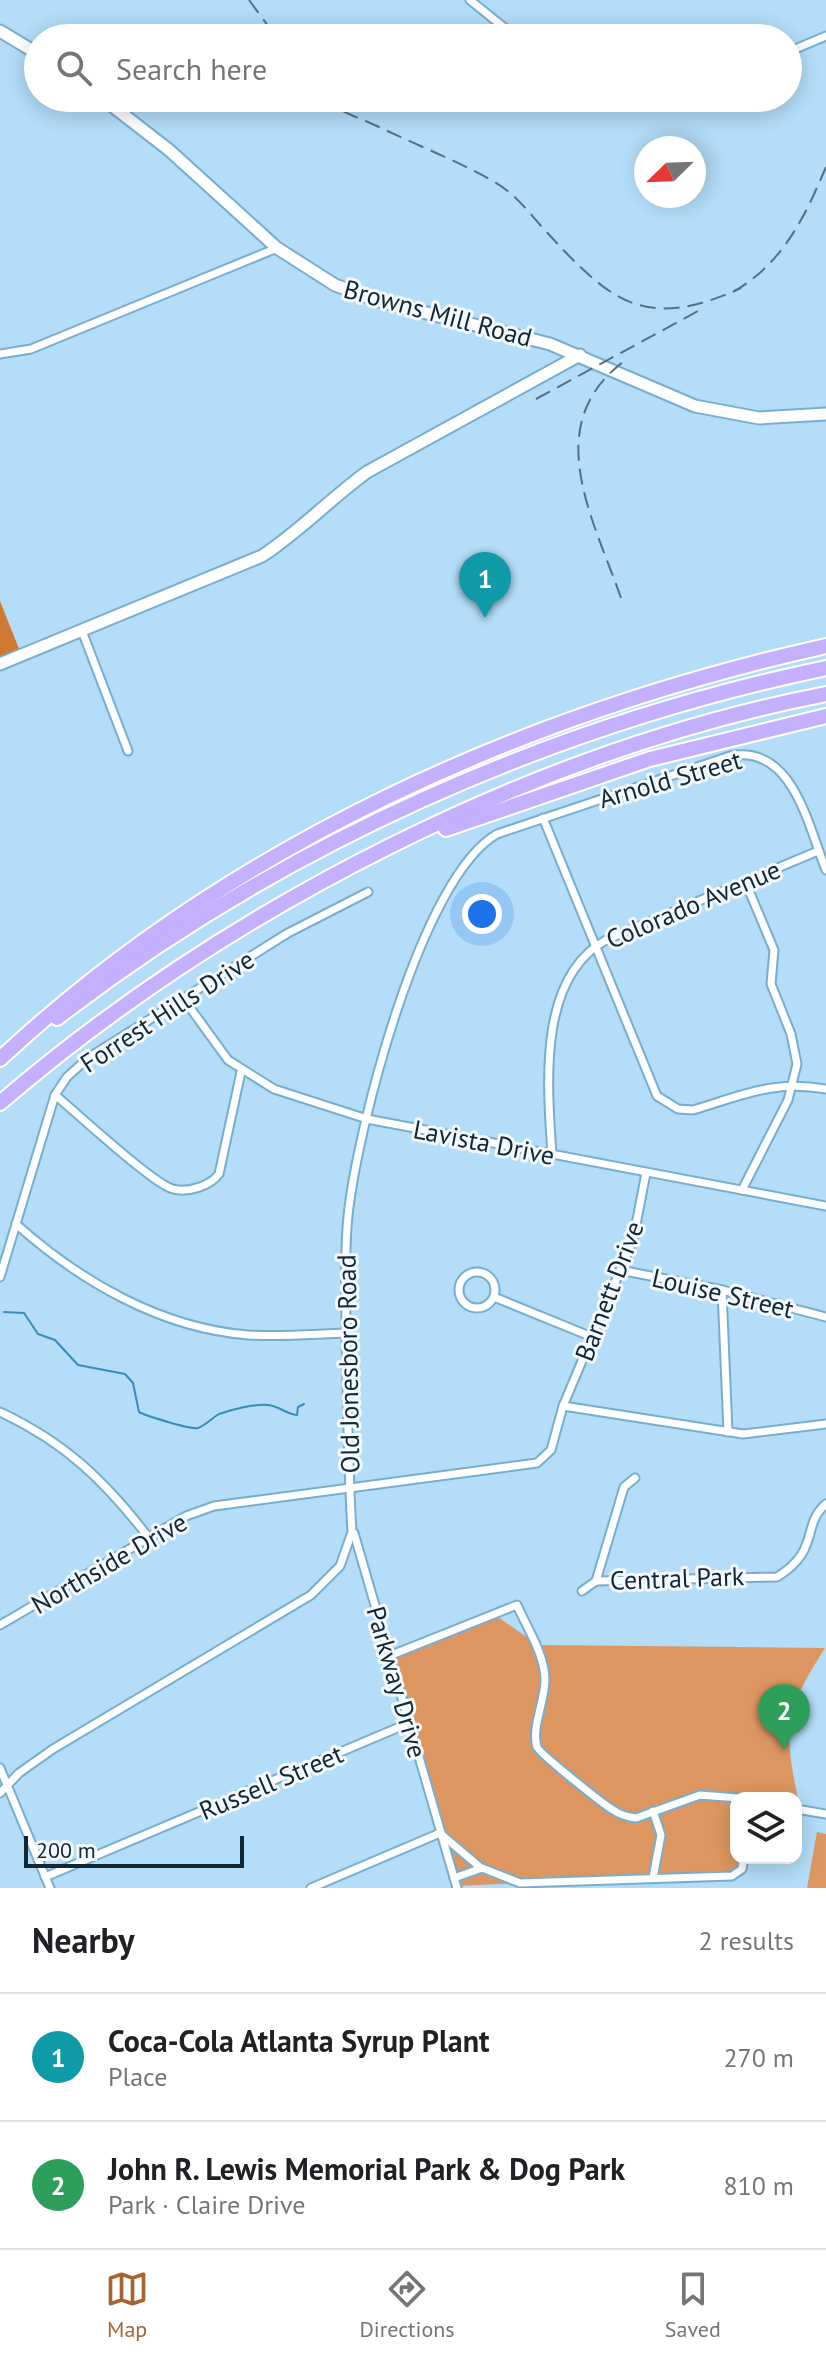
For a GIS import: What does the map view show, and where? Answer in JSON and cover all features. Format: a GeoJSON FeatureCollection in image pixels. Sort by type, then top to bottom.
{"type":"FeatureCollection","features":[{"type":"Feature","properties":{"kind":"highway"},"geometry":{"type":"LineString","coordinates":[[0,1061],[68,998],[142,942],[254,870],[383,799],[571,718],[701,676],[826,646]]}},
{"type":"Feature","properties":{"kind":"highway"},"geometry":{"type":"LineString","coordinates":[[0,1061],[71,1007],[188,927],[295,864],[415,804],[572,740],[669,708],[826,668]]}},
{"type":"Feature","properties":{"kind":"highway"},"geometry":{"type":"LineString","coordinates":[[572,740],[593,741],[717,703],[826,677]]}},
{"type":"Feature","properties":{"kind":"highway"},"geometry":{"type":"LineString","coordinates":[[0,1103],[102,1021],[188,961],[308,889],[535,781],[625,748],[717,720],[826,694]]}},
{"type":"Feature","properties":{"kind":"highway"},"geometry":{"type":"LineString","coordinates":[[393,847],[650,759],[823,717]]}},
{"type":"Feature","properties":{"kind":"street"},"geometry":{"type":"LineString","coordinates":[[470,0],[500,24]]}},
{"type":"Feature","properties":{"kind":"street"},"geometry":{"type":"LineString","coordinates":[[0,31],[24,46]]}},
{"type":"Feature","properties":{"kind":"street"},"geometry":{"type":"LineString","coordinates":[[802,46],[826,36]]}},
{"type":"Feature","properties":{"kind":"street","name":"Browns Mill Road"},"geometry":{"type":"LineString","coordinates":[[120,112],[169,150],[277,248],[314,275],[356,294],[520,335],[580,355],[695,406],[721,413],[759,418],[826,414]]}},
{"type":"Feature","properties":{"kind":"street"},"geometry":{"type":"LineString","coordinates":[[0,354],[31,349],[277,248]]}},
{"type":"Feature","properties":{"kind":"street"},"geometry":{"type":"LineString","coordinates":[[0,664],[262,556],[292,536],[335,495],[367,472],[580,355]]}},
{"type":"Feature","properties":{"kind":"street"},"geometry":{"type":"LineString","coordinates":[[82,631],[128,751]]}},
{"type":"Feature","properties":{"kind":"street","name":"Arnold Street"},"geometry":{"type":"LineString","coordinates":[[543,818],[730,756],[752,755],[770,761],[786,776],[826,870]]}},
{"type":"Feature","properties":{"kind":"street"},"geometry":{"type":"LineString","coordinates":[[543,818],[652,1087],[665,1104],[693,1110],[794,1083],[826,1089]]}},
{"type":"Feature","properties":{"kind":"street","name":"Old Jonesboro Road"},"geometry":{"type":"LineString","coordinates":[[0,1793],[53,1749],[311,1595],[340,1566],[352,1532],[346,1333],[348,1217],[367,1119],[409,975],[450,888],[470,855],[483,842],[543,818]]}},
{"type":"Feature","properties":{"kind":"street","name":"Colorado Avenue"},"geometry":{"type":"LineString","coordinates":[[552,1155],[548,1082],[551,1028],[577,967],[595,946],[818,851]]}},
{"type":"Feature","properties":{"kind":"street"},"geometry":{"type":"LineString","coordinates":[[742,1190],[794,1083],[795,1046],[771,984],[774,950],[745,881]]}},
{"type":"Feature","properties":{"kind":"street","name":"Forrest Hills Drive"},"geometry":{"type":"LineString","coordinates":[[0,1277],[55,1095],[67,1077],[88,1058],[288,933],[368,892]]}},
{"type":"Feature","properties":{"kind":"street","name":"Lavista Drive"},"geometry":{"type":"LineString","coordinates":[[183,998],[217,1048],[241,1072],[274,1089],[367,1119],[826,1206]]}},
{"type":"Feature","properties":{"kind":"street"},"geometry":{"type":"LineString","coordinates":[[55,1095],[162,1183],[187,1190],[210,1183],[219,1174],[241,1072]]}},
{"type":"Feature","properties":{"kind":"street","name":"Barnett Drive"},"geometry":{"type":"LineString","coordinates":[[563,1406],[637,1225],[646,1173]]}},
{"type":"Feature","properties":{"kind":"street"},"geometry":{"type":"LineString","coordinates":[[16,1224],[84,1278],[169,1317],[246,1335],[346,1333]]}},
{"type":"Feature","properties":{"kind":"street","name":"Louise Street"},"geometry":{"type":"LineString","coordinates":[[620,1270],[722,1290],[826,1317]]}},
{"type":"Feature","properties":{"kind":"street"},"geometry":{"type":"LineString","coordinates":[[477,1272],[488,1276],[495,1286],[494,1297],[480,1308],[469,1306],[459,1292],[462,1281],[477,1272]]}},
{"type":"Feature","properties":{"kind":"street"},"geometry":{"type":"LineString","coordinates":[[722,1290],[728,1432]]}},
{"type":"Feature","properties":{"kind":"street"},"geometry":{"type":"LineString","coordinates":[[494,1297],[592,1337]]}},
{"type":"Feature","properties":{"kind":"street"},"geometry":{"type":"LineString","coordinates":[[563,1406],[757,1434],[826,1424]]}},
{"type":"Feature","properties":{"kind":"street","name":"Northside Drive"},"geometry":{"type":"LineString","coordinates":[[0,1625],[186,1516],[214,1506],[537,1463],[551,1450],[563,1406]]}},
{"type":"Feature","properties":{"kind":"street"},"geometry":{"type":"LineString","coordinates":[[0,1412],[45,1436],[88,1467],[149,1538]]}},
{"type":"Feature","properties":{"kind":"street","name":"Central Park"},"geometry":{"type":"LineString","coordinates":[[635,1478],[624,1487],[596,1581],[777,1577],[797,1565],[809,1546],[818,1511],[826,1504]]}},
{"type":"Feature","properties":{"kind":"street","name":"Parkway Drive"},"geometry":{"type":"LineString","coordinates":[[352,1532],[457,1888]]}},
{"type":"Feature","properties":{"kind":"street"},"geometry":{"type":"LineString","coordinates":[[582,1591],[596,1581]]}},
{"type":"Feature","properties":{"kind":"street"},"geometry":{"type":"LineString","coordinates":[[389,1656],[517,1605],[545,1675],[536,1737],[540,1753],[616,1813],[636,1818],[700,1795],[730,1797]]}},
{"type":"Feature","properties":{"kind":"street","name":"Russell Street"},"geometry":{"type":"LineString","coordinates":[[45,1877],[409,1723]]}},
{"type":"Feature","properties":{"kind":"street"},"geometry":{"type":"LineString","coordinates":[[0,1768],[50,1888]]}},
{"type":"Feature","properties":{"kind":"street"},"geometry":{"type":"LineString","coordinates":[[802,1810],[826,1814]]}},
{"type":"Feature","properties":{"kind":"street"},"geometry":{"type":"LineString","coordinates":[[653,1811],[661,1835],[653,1878]]}},
{"type":"Feature","properties":{"kind":"street"},"geometry":{"type":"LineString","coordinates":[[311,1888],[440,1833],[482,1868],[520,1883],[732,1876],[742,1869],[743,1864]]}},
{"type":"Feature","properties":{"kind":"street"},"geometry":{"type":"LineString","coordinates":[[454,1878],[482,1868]]}},
{"type":"Feature","properties":{"kind":"shaded area"},"geometry":{"type":"Polygon","coordinates":[[[0,601],[21,654],[0,660],[0,601]]]}},
{"type":"Feature","properties":{"kind":"shaded area"},"geometry":{"type":"Polygon","coordinates":[[[495,1615],[538,1645],[825,1648],[802,1688],[791,1720],[790,1754],[797,1792],[730,1792],[730,1864],[742,1864],[740,1873],[458,1886],[392,1658],[495,1615]]]}},
{"type":"Feature","properties":{"kind":"shaded area"},"geometry":{"type":"Polygon","coordinates":[[[817,1832],[826,1834],[826,1888],[807,1888],[817,1832]]]}},
{"type":"Feature","properties":{"kind":"waterway"},"geometry":{"type":"LineString","coordinates":[[4,1312],[24,1313],[38,1334],[55,1340],[78,1365],[125,1374],[133,1383],[139,1412],[159,1419],[198,1428],[219,1414],[237,1409],[268,1405],[297,1415],[298,1407],[304,1404]]}},
{"type":"Feature","properties":{"kind":"railway"},"geometry":{"type":"LineString","coordinates":[[249,0],[267,24]]}},
{"type":"Feature","properties":{"kind":"railway"},"geometry":{"type":"LineString","coordinates":[[346,112],[465,166],[501,186],[520,202],[587,274],[630,302],[652,308],[678,308],[741,288]]}},
{"type":"Feature","properties":{"kind":"railway"},"geometry":{"type":"LineString","coordinates":[[733,292],[765,268],[790,238],[826,167]]}},
{"type":"Feature","properties":{"kind":"railway"},"geometry":{"type":"LineString","coordinates":[[536,399],[698,311]]}},
{"type":"Feature","properties":{"kind":"railway"},"geometry":{"type":"LineString","coordinates":[[621,598],[587,504],[580,472],[579,441],[585,412],[600,384],[627,359]]}},
{"type":"Feature","properties":{"kind":"place","name":"Coca-Cola Atlanta Syrup Plant"},"geometry":{"type":"Point","coordinates":[485,618]}},
{"type":"Feature","properties":{"kind":"place","name":"John R. Lewis Memorial Park & Dog Park"},"geometry":{"type":"Point","coordinates":[784,1750]}}]}
